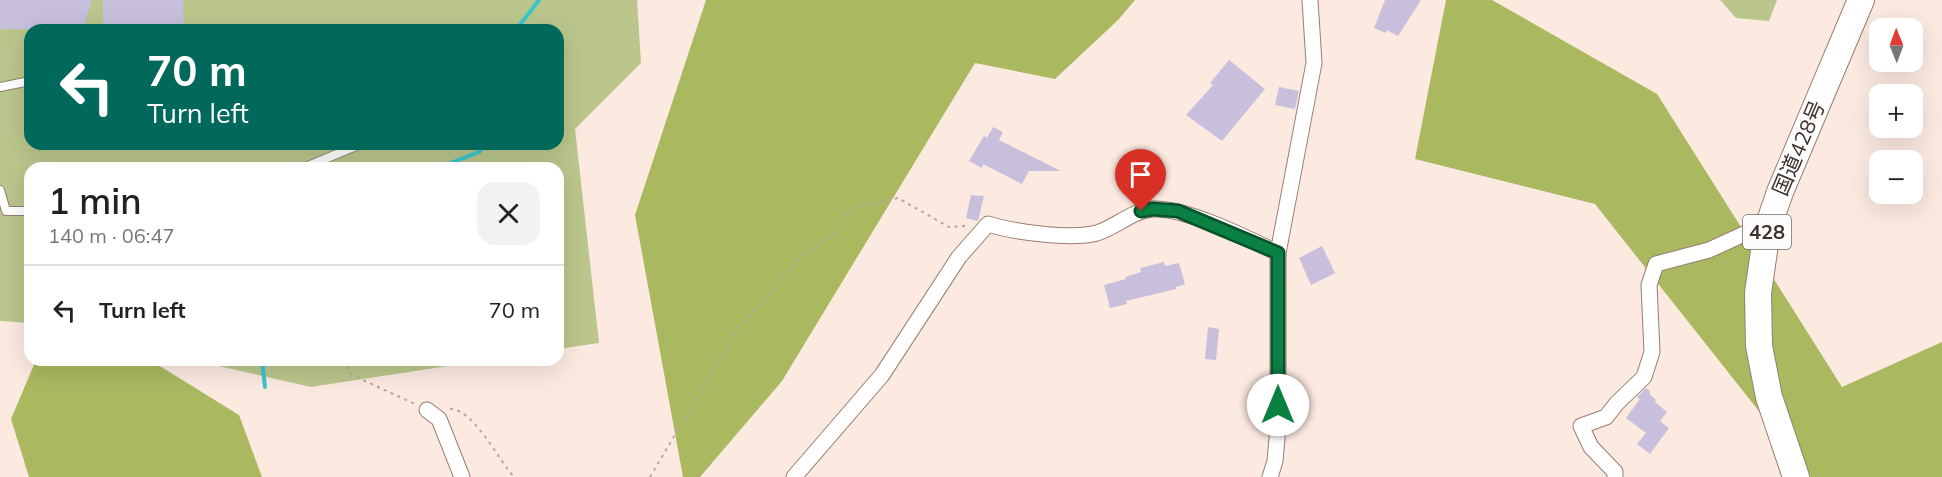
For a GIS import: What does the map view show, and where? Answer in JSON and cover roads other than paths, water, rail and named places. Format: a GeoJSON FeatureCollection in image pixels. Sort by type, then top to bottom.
{"type":"FeatureCollection","features":[{"type":"Feature","properties":{"kind":"highway","name":"国道428号"},"geometry":{"type":"LineString","coordinates":[[1796,477],[1768,397],[1759,346],[1758,293],[1767,230],[1780,192],[1862,0]]}},
{"type":"Feature","properties":{"kind":"street"},"geometry":{"type":"LineString","coordinates":[[1270,477],[1275,461],[1278,427],[1278,253],[1314,63],[1311,0]]}},
{"type":"Feature","properties":{"kind":"street"},"geometry":{"type":"LineString","coordinates":[[794,477],[882,375],[959,257],[988,224],[1002,228],[1079,236],[1098,232],[1141,211],[1153,209],[1178,211],[1278,253]]}},
{"type":"Feature","properties":{"kind":"street"},"geometry":{"type":"LineString","coordinates":[[1615,477],[1615,472],[1591,447],[1581,426],[1606,417],[1644,377],[1652,352],[1649,285],[1656,264],[1709,250],[1757,228],[1767,230]]}},
{"type":"Feature","properties":{"kind":"street"},"geometry":{"type":"LineString","coordinates":[[427,410],[439,419],[462,477]]}},
{"type":"Feature","properties":{"kind":"lane"},"geometry":{"type":"LineString","coordinates":[[0,87],[24,82]]}},
{"type":"Feature","properties":{"kind":"lane"},"geometry":{"type":"LineString","coordinates":[[318,162],[346,150]]}},
{"type":"Feature","properties":{"kind":"lane"},"geometry":{"type":"LineString","coordinates":[[0,190],[6,212],[24,211]]}},
{"type":"Feature","properties":{"kind":"waterway"},"geometry":{"type":"LineString","coordinates":[[521,24],[539,0]]}},
{"type":"Feature","properties":{"kind":"waterway"},"geometry":{"type":"LineString","coordinates":[[453,162],[481,150]]}},
{"type":"Feature","properties":{"kind":"waterway"},"geometry":{"type":"LineString","coordinates":[[263,366],[265,387]]}}]}
